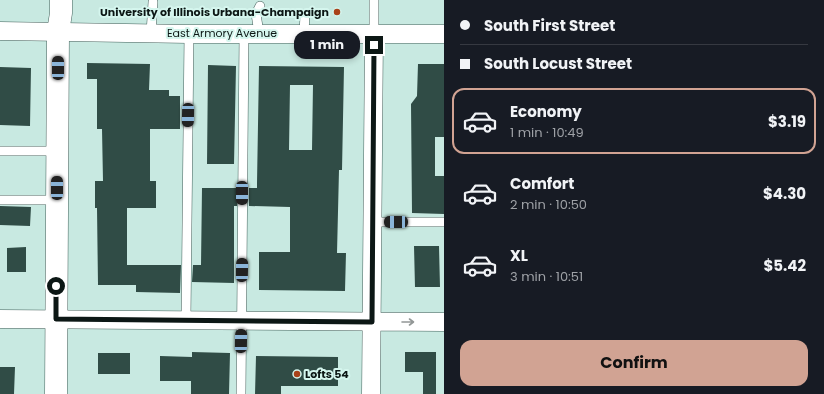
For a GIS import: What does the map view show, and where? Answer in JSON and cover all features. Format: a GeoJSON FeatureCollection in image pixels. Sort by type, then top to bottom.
{"type":"FeatureCollection","features":[{"type":"Feature","properties":{"kind":"street"},"geometry":{"type":"LineString","coordinates":[[56,394],[58,32],[61,13],[61,0]]}},
{"type":"Feature","properties":{"kind":"street","name":"East Armory Avenue"},"geometry":{"type":"LineString","coordinates":[[0,31],[189,34],[444,34]]}},
{"type":"Feature","properties":{"kind":"street"},"geometry":{"type":"LineString","coordinates":[[371,394],[374,34]]}},
{"type":"Feature","properties":{"kind":"street"},"geometry":{"type":"LineString","coordinates":[[0,319],[444,322]]}},
{"type":"Feature","properties":{"kind":"lane"},"geometry":{"type":"LineString","coordinates":[[374,0],[374,34]]}},
{"type":"Feature","properties":{"kind":"lane"},"geometry":{"type":"LineString","coordinates":[[149,33],[150,2]]}},
{"type":"Feature","properties":{"kind":"lane"},"geometry":{"type":"LineString","coordinates":[[241,394],[241,320],[252,33],[256,14],[260,6]]}},
{"type":"Feature","properties":{"kind":"lane"},"geometry":{"type":"LineString","coordinates":[[304,33],[305,14]]}},
{"type":"Feature","properties":{"kind":"lane"},"geometry":{"type":"LineString","coordinates":[[186,320],[189,34]]}},
{"type":"Feature","properties":{"kind":"lane"},"geometry":{"type":"LineString","coordinates":[[0,151],[58,151]]}},
{"type":"Feature","properties":{"kind":"lane"},"geometry":{"type":"LineString","coordinates":[[0,200],[57,200]]}},
{"type":"Feature","properties":{"kind":"lane"},"geometry":{"type":"LineString","coordinates":[[372,222],[444,222]]}},
{"type":"Feature","properties":{"kind":"building"},"geometry":{"type":"Polygon","coordinates":[[[87,63],[150,64],[149,90],[169,90],[169,96],[180,96],[180,129],[150,129],[150,181],[156,181],[156,208],[127,208],[127,265],[181,265],[180,293],[136,292],[136,285],[98,285],[97,208],[95,208],[95,181],[103,181],[102,129],[97,129],[97,79],[87,79],[87,63]]]}},
{"type":"Feature","properties":{"kind":"building"},"geometry":{"type":"Polygon","coordinates":[[[418,64],[444,64],[444,137],[435,137],[435,176],[444,176],[444,214],[412,213],[411,104],[417,96],[418,64]]]}},
{"type":"Feature","properties":{"kind":"building"},"geometry":{"type":"Polygon","coordinates":[[[208,65],[236,66],[234,164],[207,164],[208,65]]]}},
{"type":"Feature","properties":{"kind":"building"},"geometry":{"type":"Polygon","coordinates":[[[259,66],[344,67],[342,170],[339,170],[337,253],[346,253],[345,291],[259,290],[259,252],[290,252],[290,207],[249,206],[249,188],[257,188],[259,66]],[[290,85],[289,150],[312,150],[313,85],[290,85]]]}},
{"type":"Feature","properties":{"kind":"building"},"geometry":{"type":"Polygon","coordinates":[[[0,67],[31,68],[30,126],[0,125],[0,67]]]}},
{"type":"Feature","properties":{"kind":"building"},"geometry":{"type":"Polygon","coordinates":[[[202,188],[237,188],[237,206],[234,206],[234,283],[192,282],[193,265],[201,265],[202,188]]]}},
{"type":"Feature","properties":{"kind":"building"},"geometry":{"type":"Polygon","coordinates":[[[0,206],[31,207],[30,226],[0,225],[0,206]]]}},
{"type":"Feature","properties":{"kind":"building"},"geometry":{"type":"Polygon","coordinates":[[[414,246],[439,246],[440,287],[415,287],[414,246]]]}},
{"type":"Feature","properties":{"kind":"building"},"geometry":{"type":"Polygon","coordinates":[[[26,247],[26,272],[7,272],[7,248],[26,247]]]}},
{"type":"Feature","properties":{"kind":"building"},"geometry":{"type":"Polygon","coordinates":[[[192,352],[230,353],[229,394],[191,394],[191,381],[160,381],[160,356],[192,357],[192,352]]]}},
{"type":"Feature","properties":{"kind":"building"},"geometry":{"type":"Polygon","coordinates":[[[405,352],[436,352],[436,394],[423,394],[423,372],[405,372],[405,352]]]}},
{"type":"Feature","properties":{"kind":"building"},"geometry":{"type":"Polygon","coordinates":[[[98,353],[130,353],[130,374],[98,374],[98,353]]]}},
{"type":"Feature","properties":{"kind":"building","name":"Lofts 54"},"geometry":{"type":"Polygon","coordinates":[[[256,356],[338,357],[338,386],[281,386],[281,394],[255,394],[256,356]]]}},
{"type":"Feature","properties":{"kind":"building"},"geometry":{"type":"Polygon","coordinates":[[[0,367],[15,367],[14,394],[0,394],[0,367]]]}},
{"type":"Feature","properties":{"kind":"place","name":"University of Illinois Urbana-Champaign"},"geometry":{"type":"Point","coordinates":[337,12]}},
{"type":"Feature","properties":{"kind":"place","name":"Lofts 54"},"geometry":{"type":"Point","coordinates":[297,374]}},
{"type":"Feature","properties":{"kind":"route"},"geometry":{"type":"LineString","coordinates":[[56,286],[56,319],[372,322],[374,45]]}}]}
